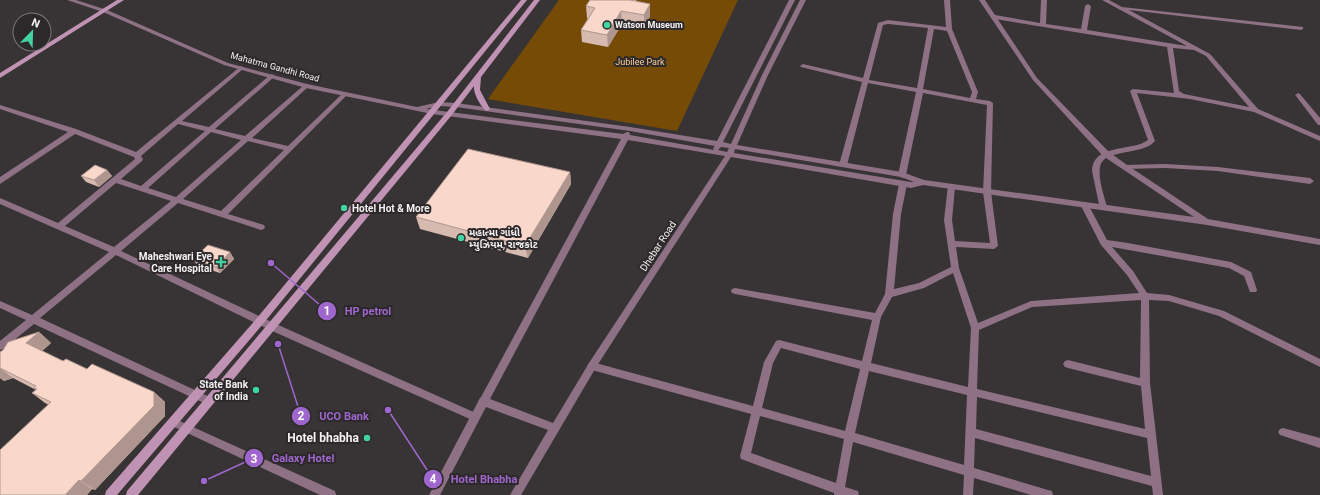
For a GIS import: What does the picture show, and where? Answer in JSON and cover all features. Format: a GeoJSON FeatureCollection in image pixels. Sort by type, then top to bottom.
{"type":"FeatureCollection","features":[{"type":"Feature","properties":{"kind":"main road"},"geometry":{"type":"LineString","coordinates":[[0,76],[106,11],[121,0]]}},
{"type":"Feature","properties":{"kind":"main road"},"geometry":{"type":"LineString","coordinates":[[110,495],[260,321],[524,0]]}},
{"type":"Feature","properties":{"kind":"main road"},"geometry":{"type":"LineString","coordinates":[[130,495],[273,327],[449,114],[537,0]]}},
{"type":"Feature","properties":{"kind":"main road"},"geometry":{"type":"LineString","coordinates":[[478,78],[477,90],[487,109]]}},
{"type":"Feature","properties":{"kind":"street","name":"Mahatma Gandhi Road"},"geometry":{"type":"LineString","coordinates":[[70,0],[106,11],[226,64],[306,86],[420,108],[432,112],[626,137],[903,184],[911,185],[923,182]]}},
{"type":"Feature","properties":{"kind":"street"},"geometry":{"type":"LineString","coordinates":[[716,153],[719,143],[792,0]]}},
{"type":"Feature","properties":{"kind":"street","name":"Dhebar Road"},"geometry":{"type":"LineString","coordinates":[[514,495],[592,366],[729,155],[765,75],[803,0]]}},
{"type":"Feature","properties":{"kind":"street"},"geometry":{"type":"LineString","coordinates":[[947,0],[949,29],[975,92],[972,100]]}},
{"type":"Feature","properties":{"kind":"street"},"geometry":{"type":"LineString","coordinates":[[982,0],[995,17],[1035,79],[1106,154],[1207,222]]}},
{"type":"Feature","properties":{"kind":"street"},"geometry":{"type":"LineString","coordinates":[[1043,25],[1044,0]]}},
{"type":"Feature","properties":{"kind":"street"},"geometry":{"type":"LineString","coordinates":[[1105,0],[1199,50],[1214,60],[1256,110]]}},
{"type":"Feature","properties":{"kind":"street"},"geometry":{"type":"LineString","coordinates":[[1084,31],[1088,6]]}},
{"type":"Feature","properties":{"kind":"street"},"geometry":{"type":"LineString","coordinates":[[1118,7],[1300,28]]}},
{"type":"Feature","properties":{"kind":"street"},"geometry":{"type":"LineString","coordinates":[[995,17],[1199,50]]}},
{"type":"Feature","properties":{"kind":"street"},"geometry":{"type":"LineString","coordinates":[[843,165],[880,24],[888,22],[949,29]]}},
{"type":"Feature","properties":{"kind":"street"},"geometry":{"type":"LineString","coordinates":[[902,175],[920,90],[931,28]]}},
{"type":"Feature","properties":{"kind":"street"},"geometry":{"type":"LineString","coordinates":[[1170,46],[1176,92],[1182,96]]}},
{"type":"Feature","properties":{"kind":"street"},"geometry":{"type":"LineString","coordinates":[[803,66],[865,81],[990,103],[987,192],[994,246],[951,244]]}},
{"type":"Feature","properties":{"kind":"street"},"geometry":{"type":"LineString","coordinates":[[137,155],[241,68]]}},
{"type":"Feature","properties":{"kind":"street"},"geometry":{"type":"LineString","coordinates":[[143,188],[272,76]]}},
{"type":"Feature","properties":{"kind":"street"},"geometry":{"type":"LineString","coordinates":[[0,346],[178,199],[245,138],[306,86]]}},
{"type":"Feature","properties":{"kind":"street"},"geometry":{"type":"LineString","coordinates":[[1103,207],[1096,167],[1098,159],[1106,154],[1144,147],[1152,141],[1133,90],[1182,96],[1256,110],[1320,139]]}},
{"type":"Feature","properties":{"kind":"street"},"geometry":{"type":"LineString","coordinates":[[223,214],[345,94]]}},
{"type":"Feature","properties":{"kind":"street"},"geometry":{"type":"LineString","coordinates":[[1298,95],[1320,123]]}},
{"type":"Feature","properties":{"kind":"street"},"geometry":{"type":"LineString","coordinates":[[420,108],[439,104],[456,105],[630,129],[902,175],[923,182],[1207,222],[1320,242]]}},
{"type":"Feature","properties":{"kind":"street"},"geometry":{"type":"LineString","coordinates":[[0,107],[74,131],[137,155]]}},
{"type":"Feature","properties":{"kind":"street"},"geometry":{"type":"LineString","coordinates":[[177,122],[289,149]]}},
{"type":"Feature","properties":{"kind":"street"},"geometry":{"type":"LineString","coordinates":[[434,495],[630,129]]}},
{"type":"Feature","properties":{"kind":"street"},"geometry":{"type":"LineString","coordinates":[[0,181],[74,131]]}},
{"type":"Feature","properties":{"kind":"street"},"geometry":{"type":"LineString","coordinates":[[60,227],[139,159],[137,155]]}},
{"type":"Feature","properties":{"kind":"street"},"geometry":{"type":"LineString","coordinates":[[1124,167],[1165,166],[1218,169],[1310,181]]}},
{"type":"Feature","properties":{"kind":"street"},"geometry":{"type":"LineString","coordinates":[[115,180],[178,199],[261,227]]}},
{"type":"Feature","properties":{"kind":"street"},"geometry":{"type":"LineString","coordinates":[[839,493],[849,436],[877,317],[889,294],[897,214],[903,184]]}},
{"type":"Feature","properties":{"kind":"street"},"geometry":{"type":"LineString","coordinates":[[950,186],[948,220],[955,268],[976,328],[968,495]]}},
{"type":"Feature","properties":{"kind":"street"},"geometry":{"type":"LineString","coordinates":[[0,201],[115,251],[273,327],[475,417]]}},
{"type":"Feature","properties":{"kind":"street"},"geometry":{"type":"LineString","coordinates":[[1085,206],[1104,243],[1130,273],[1145,296],[1145,383],[1158,495]]}},
{"type":"Feature","properties":{"kind":"street"},"geometry":{"type":"LineString","coordinates":[[1104,243],[1232,265],[1248,274],[1253,290]]}},
{"type":"Feature","properties":{"kind":"street"},"geometry":{"type":"LineString","coordinates":[[889,294],[921,286],[955,268]]}},
{"type":"Feature","properties":{"kind":"street"},"geometry":{"type":"LineString","coordinates":[[735,292],[877,317]]}},
{"type":"Feature","properties":{"kind":"street"},"geometry":{"type":"LineString","coordinates":[[976,328],[1031,304],[1145,296],[1169,298],[1221,313],[1320,363]]}},
{"type":"Feature","properties":{"kind":"street"},"geometry":{"type":"LineString","coordinates":[[0,304],[209,401]]}},
{"type":"Feature","properties":{"kind":"street"},"geometry":{"type":"LineString","coordinates":[[854,495],[839,493],[746,456],[768,362],[779,344],[973,393],[1151,435]]}},
{"type":"Feature","properties":{"kind":"street"},"geometry":{"type":"LineString","coordinates":[[1068,364],[1145,383]]}},
{"type":"Feature","properties":{"kind":"street"},"geometry":{"type":"LineString","coordinates":[[592,366],[849,436],[1048,495]]}},
{"type":"Feature","properties":{"kind":"street"},"geometry":{"type":"LineString","coordinates":[[483,401],[555,428]]}},
{"type":"Feature","properties":{"kind":"street"},"geometry":{"type":"LineString","coordinates":[[173,422],[331,495]]}},
{"type":"Feature","properties":{"kind":"street"},"geometry":{"type":"LineString","coordinates":[[971,432],[1156,482]]}},
{"type":"Feature","properties":{"kind":"street"},"geometry":{"type":"LineString","coordinates":[[1283,432],[1320,444]]}},
{"type":"Feature","properties":{"kind":"green space","name":"Jubilee Park"},"geometry":{"type":"Polygon","coordinates":[[[559,0],[738,0],[677,131],[488,99],[559,0]]]}},
{"type":"Feature","properties":{"kind":"building"},"geometry":{"type":"Polygon","coordinates":[[[590,0],[630,0],[650,4],[644,15],[621,11],[607,35],[581,30],[595,8],[586,6],[590,0]]]}},
{"type":"Feature","properties":{"kind":"building"},"geometry":{"type":"Polygon","coordinates":[[[468,149],[570,172],[525,246],[416,217],[468,149]]]}},
{"type":"Feature","properties":{"kind":"building"},"geometry":{"type":"Polygon","coordinates":[[[95,165],[107,170],[94,180],[81,176],[95,165]]]}},
{"type":"Feature","properties":{"kind":"building"},"geometry":{"type":"Polygon","coordinates":[[[208,245],[230,252],[216,267],[193,259],[208,245]]]}},
{"type":"Feature","properties":{"kind":"building"},"geometry":{"type":"Polygon","coordinates":[[[39,332],[26,343],[63,361],[66,359],[87,369],[92,364],[154,392],[154,406],[81,481],[79,480],[65,495],[0,495],[0,450],[51,402],[32,393],[37,389],[34,388],[36,386],[0,368],[0,352],[8,342],[39,332]]]}},
{"type":"Feature","properties":{"kind":"place","name":"Watson Museum"},"geometry":{"type":"Point","coordinates":[607,25]}},
{"type":"Feature","properties":{"kind":"place","name":"Hotel Hot & More"},"geometry":{"type":"Point","coordinates":[344,208]}},
{"type":"Feature","properties":{"kind":"place","name":"મહાત્મા ગાંધી મ્યુઝિયમ, રાજકોટ"},"geometry":{"type":"Point","coordinates":[461,238]}},
{"type":"Feature","properties":{"kind":"place","name":"Maheshwari Eye Care Hospital"},"geometry":{"type":"Point","coordinates":[221,262]}},
{"type":"Feature","properties":{"kind":"place","name":"HP petrol"},"geometry":{"type":"Point","coordinates":[271,263]}},
{"type":"Feature","properties":{"kind":"place","name":"UCO Bank"},"geometry":{"type":"Point","coordinates":[278,344]}},
{"type":"Feature","properties":{"kind":"place","name":"State Bank of India"},"geometry":{"type":"Point","coordinates":[256,390]}},
{"type":"Feature","properties":{"kind":"place","name":"Hotel Bhabha"},"geometry":{"type":"Point","coordinates":[388,410]}},
{"type":"Feature","properties":{"kind":"place","name":"Hotel bhabha"},"geometry":{"type":"Point","coordinates":[367,438]}},
{"type":"Feature","properties":{"kind":"place","name":"Galaxy Hotel"},"geometry":{"type":"Point","coordinates":[204,481]}}]}
